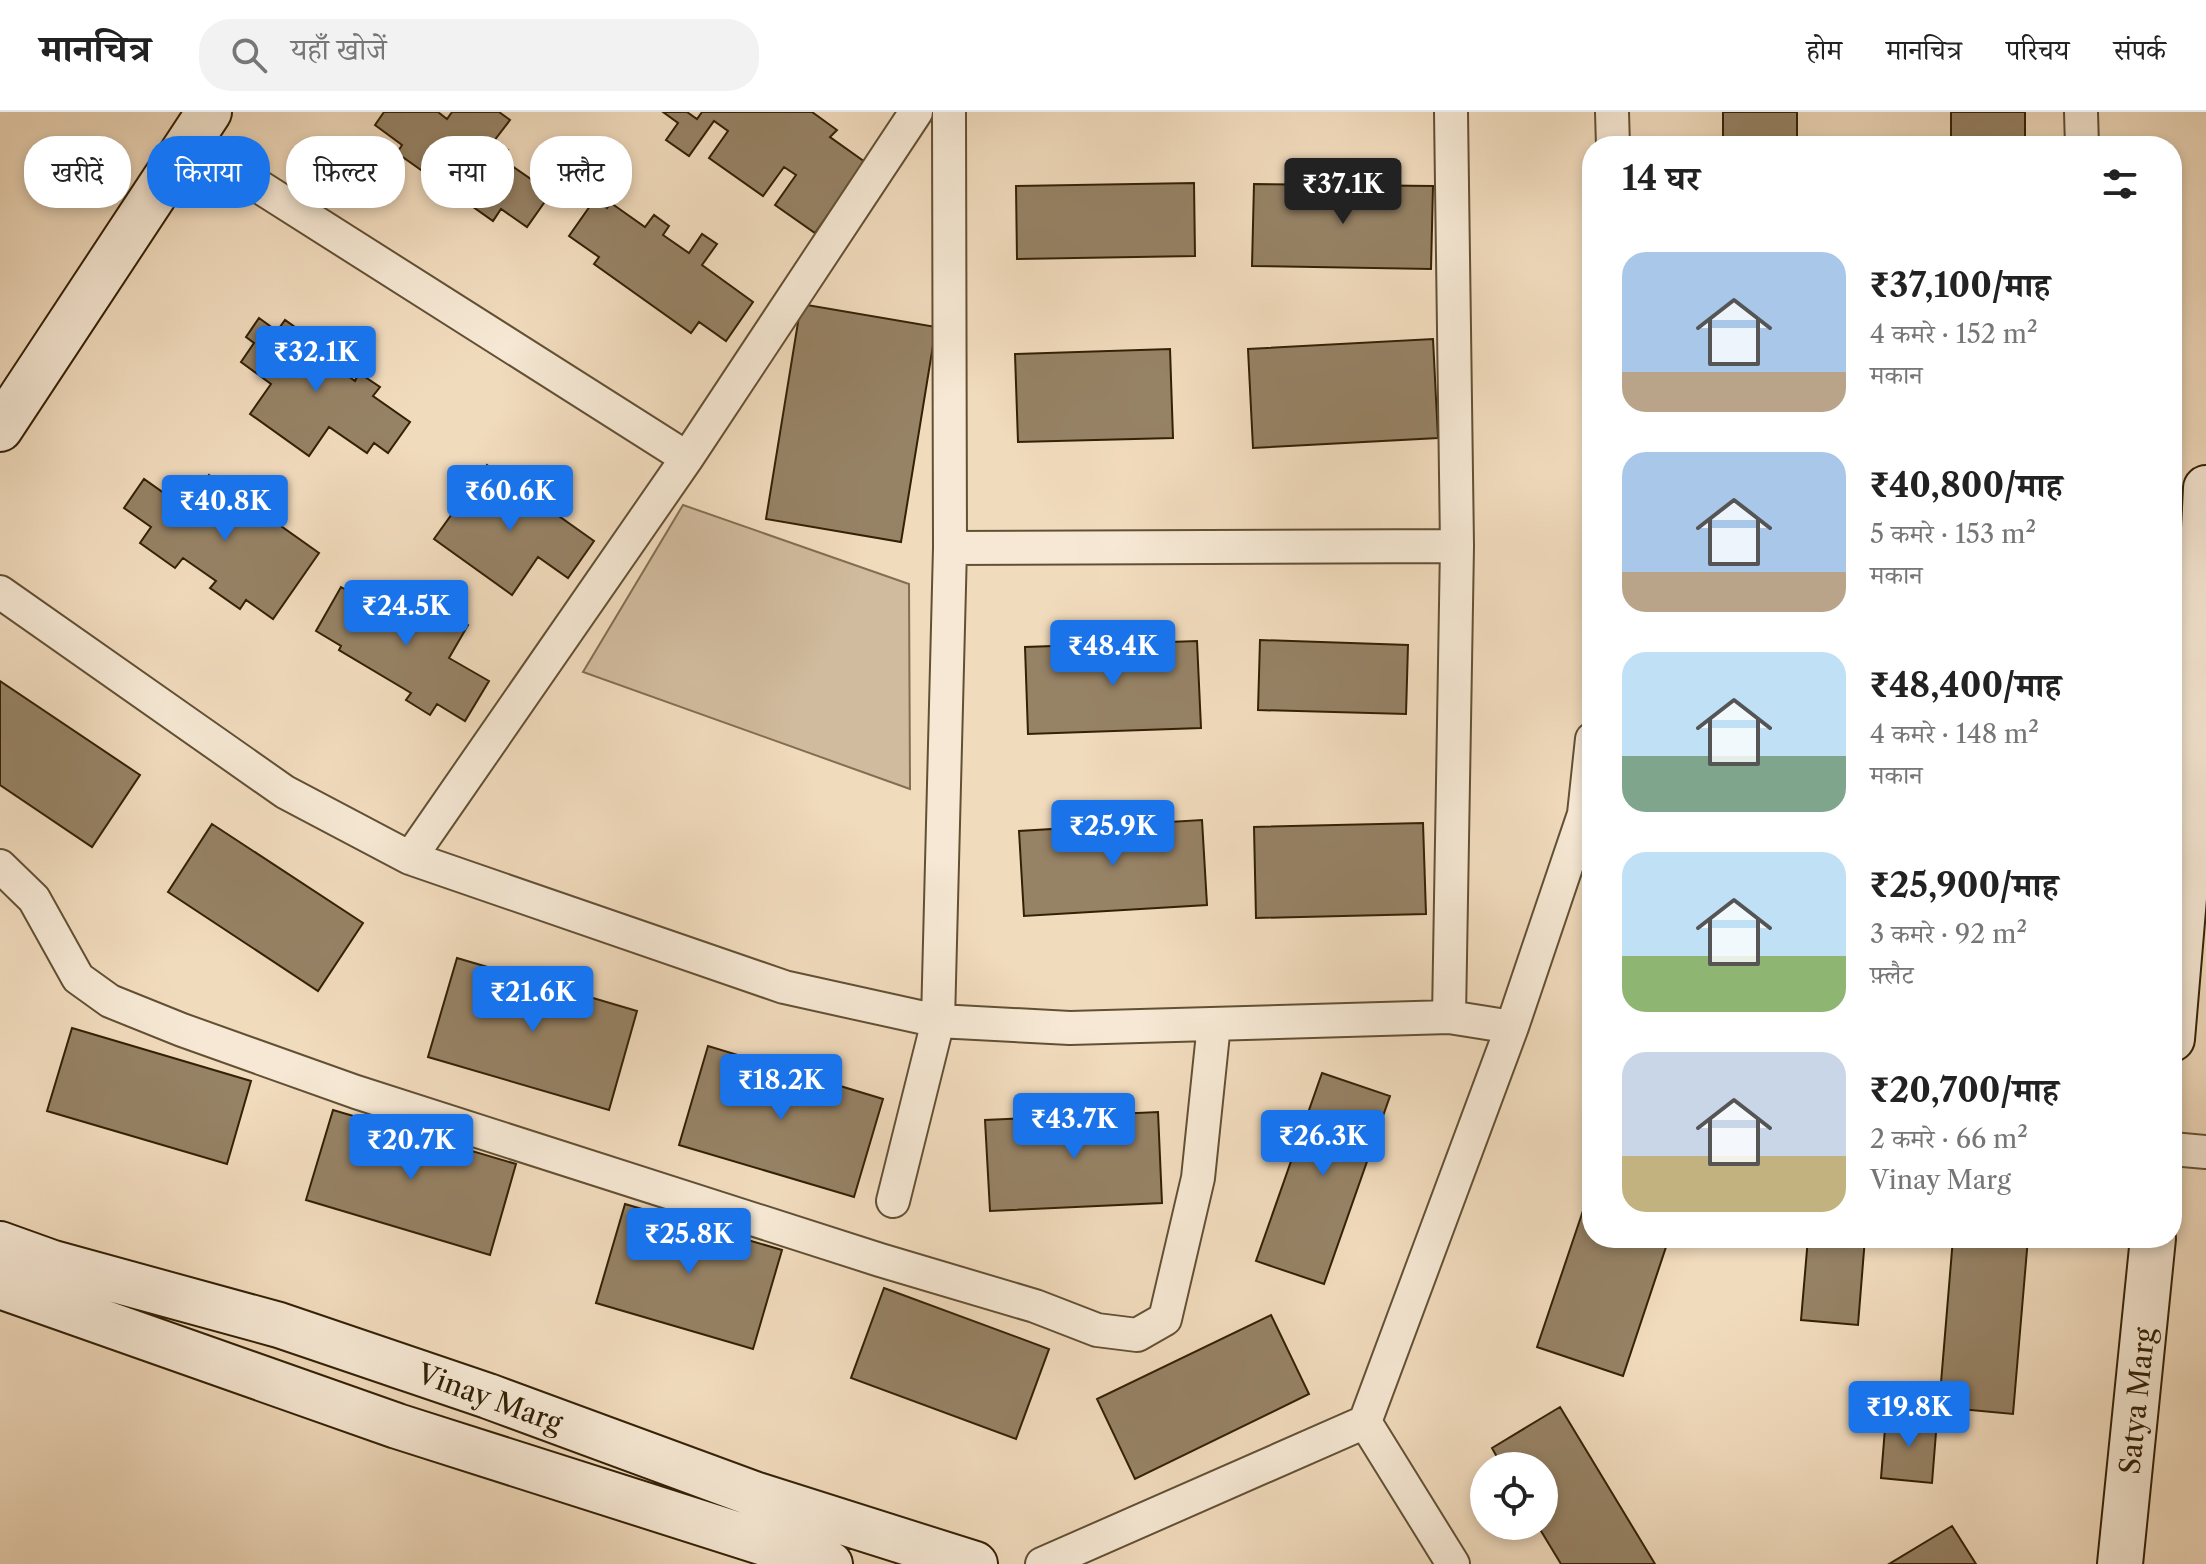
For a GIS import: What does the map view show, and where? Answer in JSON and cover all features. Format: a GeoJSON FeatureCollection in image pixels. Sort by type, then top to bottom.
{"type":"FeatureCollection","features":[{"type":"Feature","properties":{"kind":"main road"},"geometry":{"type":"LineString","coordinates":[[0,429],[199,127]]}},
{"type":"Feature","properties":{"kind":"main road"},"geometry":{"type":"LineString","coordinates":[[2182,825],[2204,550],[2206,488]]}},
{"type":"Feature","properties":{"kind":"main road","name":"Vinay Marg"},"geometry":{"type":"LineString","coordinates":[[0,1244],[53,1263],[279,1325],[488,1396],[757,1495],[975,1564]]}},
{"type":"Feature","properties":{"kind":"main road","name":"Satya Marg"},"geometry":{"type":"LineString","coordinates":[[2120,1564],[2152,1248]]}},
{"type":"Feature","properties":{"kind":"main road","name":"Vinay Marg"},"geometry":{"type":"LineString","coordinates":[[0,1286],[397,1426],[830,1564]]}},
{"type":"Feature","properties":{"kind":"street"},"geometry":{"type":"LineString","coordinates":[[410,858],[687,458],[916,112]]}},
{"type":"Feature","properties":{"kind":"street"},"geometry":{"type":"LineString","coordinates":[[893,1201],[938,1021],[950,548],[949,112]]}},
{"type":"Feature","properties":{"kind":"street"},"geometry":{"type":"LineString","coordinates":[[1449,1017],[1457,546],[1451,112]]}},
{"type":"Feature","properties":{"kind":"street"},"geometry":{"type":"LineString","coordinates":[[1612,112],[1613,136]]}},
{"type":"Feature","properties":{"kind":"street"},"geometry":{"type":"LineString","coordinates":[[2081,112],[2082,136]]}},
{"type":"Feature","properties":{"kind":"street"},"geometry":{"type":"LineString","coordinates":[[199,127],[687,458]]}},
{"type":"Feature","properties":{"kind":"street"},"geometry":{"type":"LineString","coordinates":[[950,548],[1457,546]]}},
{"type":"Feature","properties":{"kind":"street"},"geometry":{"type":"LineString","coordinates":[[0,592],[285,792],[410,858],[784,987],[938,1021],[1070,1028],[1449,1017],[1512,1027]]}},
{"type":"Feature","properties":{"kind":"street"},"geometry":{"type":"LineString","coordinates":[[1042,1564],[1365,1422],[1582,831]]}},
{"type":"Feature","properties":{"kind":"street"},"geometry":{"type":"LineString","coordinates":[[0,866],[34,899],[78,978],[110,1001],[356,1092],[880,1260],[1035,1306],[1097,1330],[1137,1335],[1165,1319],[1198,1178],[1214,1024]]}},
{"type":"Feature","properties":{"kind":"street"},"geometry":{"type":"LineString","coordinates":[[2182,1150],[2206,1152]]}},
{"type":"Feature","properties":{"kind":"street"},"geometry":{"type":"LineString","coordinates":[[1365,1422],[1453,1564]]}},
{"type":"Feature","properties":{"kind":"shaded area"},"geometry":{"type":"Polygon","coordinates":[[[683,505],[909,584],[910,789],[583,672],[683,505]]]}},
{"type":"Feature","properties":{"kind":"building"},"geometry":{"type":"Polygon","coordinates":[[[384,112],[438,112],[447,119],[452,112],[499,112],[510,120],[498,136],[421,136],[421,170],[405,159],[405,136],[390,136],[375,125],[384,112]]]}},
{"type":"Feature","properties":{"kind":"building"},"geometry":{"type":"Polygon","coordinates":[[[663,112],[687,112],[697,119],[702,112],[812,112],[837,130],[830,137],[865,162],[815,233],[775,205],[796,175],[784,167],[763,196],[709,158],[728,131],[714,121],[689,156],[666,140],[678,123],[663,112]]]}},
{"type":"Feature","properties":{"kind":"building"},"geometry":{"type":"Polygon","coordinates":[[[1723,112],[1797,112],[1797,136],[1723,136],[1723,112]]]}},
{"type":"Feature","properties":{"kind":"building"},"geometry":{"type":"Polygon","coordinates":[[[1951,112],[2025,112],[2025,136],[1951,136],[1951,112]]]}},
{"type":"Feature","properties":{"kind":"building"},"geometry":{"type":"Polygon","coordinates":[[[514,167],[530,178],[530,208],[540,208],[527,227],[501,209],[493,221],[475,208],[514,208],[514,167]]]}},
{"type":"Feature","properties":{"kind":"building"},"geometry":{"type":"Polygon","coordinates":[[[1194,183],[1195,256],[1017,259],[1016,186],[1194,183]]]}},
{"type":"Feature","properties":{"kind":"building"},"geometry":{"type":"Polygon","coordinates":[[[1254,184],[1433,186],[1431,269],[1252,266],[1254,184]]]}},
{"type":"Feature","properties":{"kind":"building"},"geometry":{"type":"Polygon","coordinates":[[[589,208],[618,208],[645,227],[654,215],[669,226],[663,235],[689,253],[702,234],[717,244],[702,265],[753,302],[726,341],[699,322],[691,333],[594,264],[599,257],[569,236],[589,208]]]}},
{"type":"Feature","properties":{"kind":"building"},"geometry":{"type":"Polygon","coordinates":[[[801,304],[936,327],[901,542],[766,519],[801,304]]]}},
{"type":"Feature","properties":{"kind":"building"},"geometry":{"type":"Polygon","coordinates":[[[259,318],[277,331],[285,320],[309,337],[304,344],[355,381],[359,373],[380,387],[373,396],[410,422],[388,453],[374,443],[367,453],[329,427],[309,456],[250,414],[271,384],[241,362],[254,343],[246,337],[259,318]]]}},
{"type":"Feature","properties":{"kind":"building"},"geometry":{"type":"Polygon","coordinates":[[[1433,339],[1438,438],[1253,448],[1248,349],[1433,339]]]}},
{"type":"Feature","properties":{"kind":"building"},"geometry":{"type":"Polygon","coordinates":[[[1170,349],[1173,438],[1018,442],[1015,354],[1170,349]]]}},
{"type":"Feature","properties":{"kind":"building"},"geometry":{"type":"Polygon","coordinates":[[[487,465],[594,541],[568,578],[538,557],[512,595],[434,539],[487,465]]]}},
{"type":"Feature","properties":{"kind":"building"},"geometry":{"type":"Polygon","coordinates":[[[209,475],[319,553],[273,619],[246,600],[240,609],[210,588],[216,581],[183,558],[175,568],[140,543],[151,527],[124,508],[144,479],[185,508],[209,475]]]}},
{"type":"Feature","properties":{"kind":"building"},"geometry":{"type":"Polygon","coordinates":[[[341,587],[374,606],[385,587],[403,597],[407,590],[468,625],[449,658],[489,681],[465,721],[437,704],[430,715],[406,700],[411,693],[339,650],[341,646],[316,631],[341,587]]]}},
{"type":"Feature","properties":{"kind":"building"},"geometry":{"type":"Polygon","coordinates":[[[1260,640],[1408,645],[1406,714],[1258,710],[1260,640]]]}},
{"type":"Feature","properties":{"kind":"building"},"geometry":{"type":"Polygon","coordinates":[[[1197,641],[1201,728],[1028,734],[1025,647],[1197,641]]]}},
{"type":"Feature","properties":{"kind":"building"},"geometry":{"type":"Polygon","coordinates":[[[0,681],[140,775],[92,847],[0,785],[0,681]]]}},
{"type":"Feature","properties":{"kind":"building"},"geometry":{"type":"Polygon","coordinates":[[[1202,820],[1207,905],[1024,916],[1019,831],[1202,820]]]}},
{"type":"Feature","properties":{"kind":"building"},"geometry":{"type":"Polygon","coordinates":[[[1423,823],[1426,914],[1256,918],[1254,827],[1423,823]]]}},
{"type":"Feature","properties":{"kind":"building"},"geometry":{"type":"Polygon","coordinates":[[[212,824],[363,923],[318,991],[168,892],[212,824]]]}},
{"type":"Feature","properties":{"kind":"building"},"geometry":{"type":"Polygon","coordinates":[[[457,958],[637,1011],[609,1110],[428,1057],[457,958]]]}},
{"type":"Feature","properties":{"kind":"building"},"geometry":{"type":"Polygon","coordinates":[[[72,1028],[251,1081],[227,1164],[47,1111],[72,1028]]]}},
{"type":"Feature","properties":{"kind":"building"},"geometry":{"type":"Polygon","coordinates":[[[708,1046],[883,1099],[854,1197],[679,1145],[708,1046]]]}},
{"type":"Feature","properties":{"kind":"building"},"geometry":{"type":"Polygon","coordinates":[[[1322,1073],[1390,1096],[1324,1284],[1256,1261],[1322,1073]]]}},
{"type":"Feature","properties":{"kind":"building"},"geometry":{"type":"Polygon","coordinates":[[[333,1110],[516,1164],[490,1255],[306,1200],[333,1110]]]}},
{"type":"Feature","properties":{"kind":"building"},"geometry":{"type":"Polygon","coordinates":[[[1158,1112],[1162,1203],[990,1211],[985,1120],[1158,1112]]]}},
{"type":"Feature","properties":{"kind":"building"},"geometry":{"type":"Polygon","coordinates":[[[625,1204],[782,1250],[753,1349],[596,1303],[625,1204]]]}},
{"type":"Feature","properties":{"kind":"building"},"geometry":{"type":"Polygon","coordinates":[[[1582,1214],[1582,1248],[1666,1248],[1623,1376],[1537,1347],[1582,1214]]]}},
{"type":"Feature","properties":{"kind":"building"},"geometry":{"type":"Polygon","coordinates":[[[1807,1248],[1864,1248],[1858,1325],[1801,1320],[1807,1248]]]}},
{"type":"Feature","properties":{"kind":"building"},"geometry":{"type":"Polygon","coordinates":[[[1952,1248],[2027,1248],[2013,1414],[1939,1407],[1952,1248]]]}},
{"type":"Feature","properties":{"kind":"building"},"geometry":{"type":"Polygon","coordinates":[[[884,1288],[1049,1349],[1016,1439],[851,1378],[884,1288]]]}},
{"type":"Feature","properties":{"kind":"building"},"geometry":{"type":"Polygon","coordinates":[[[1271,1315],[1309,1394],[1135,1479],[1097,1399],[1271,1315]]]}},
{"type":"Feature","properties":{"kind":"building"},"geometry":{"type":"Polygon","coordinates":[[[1560,1407],[1655,1564],[1561,1564],[1546,1540],[1558,1540],[1558,1452],[1494,1452],[1492,1448],[1560,1407]]]}},
{"type":"Feature","properties":{"kind":"building"},"geometry":{"type":"Polygon","coordinates":[[[1886,1416],[1937,1420],[1932,1483],[1881,1478],[1886,1416]]]}},
{"type":"Feature","properties":{"kind":"building"},"geometry":{"type":"Polygon","coordinates":[[[1952,1526],[1976,1564],[1889,1564],[1952,1526]]]}}]}
